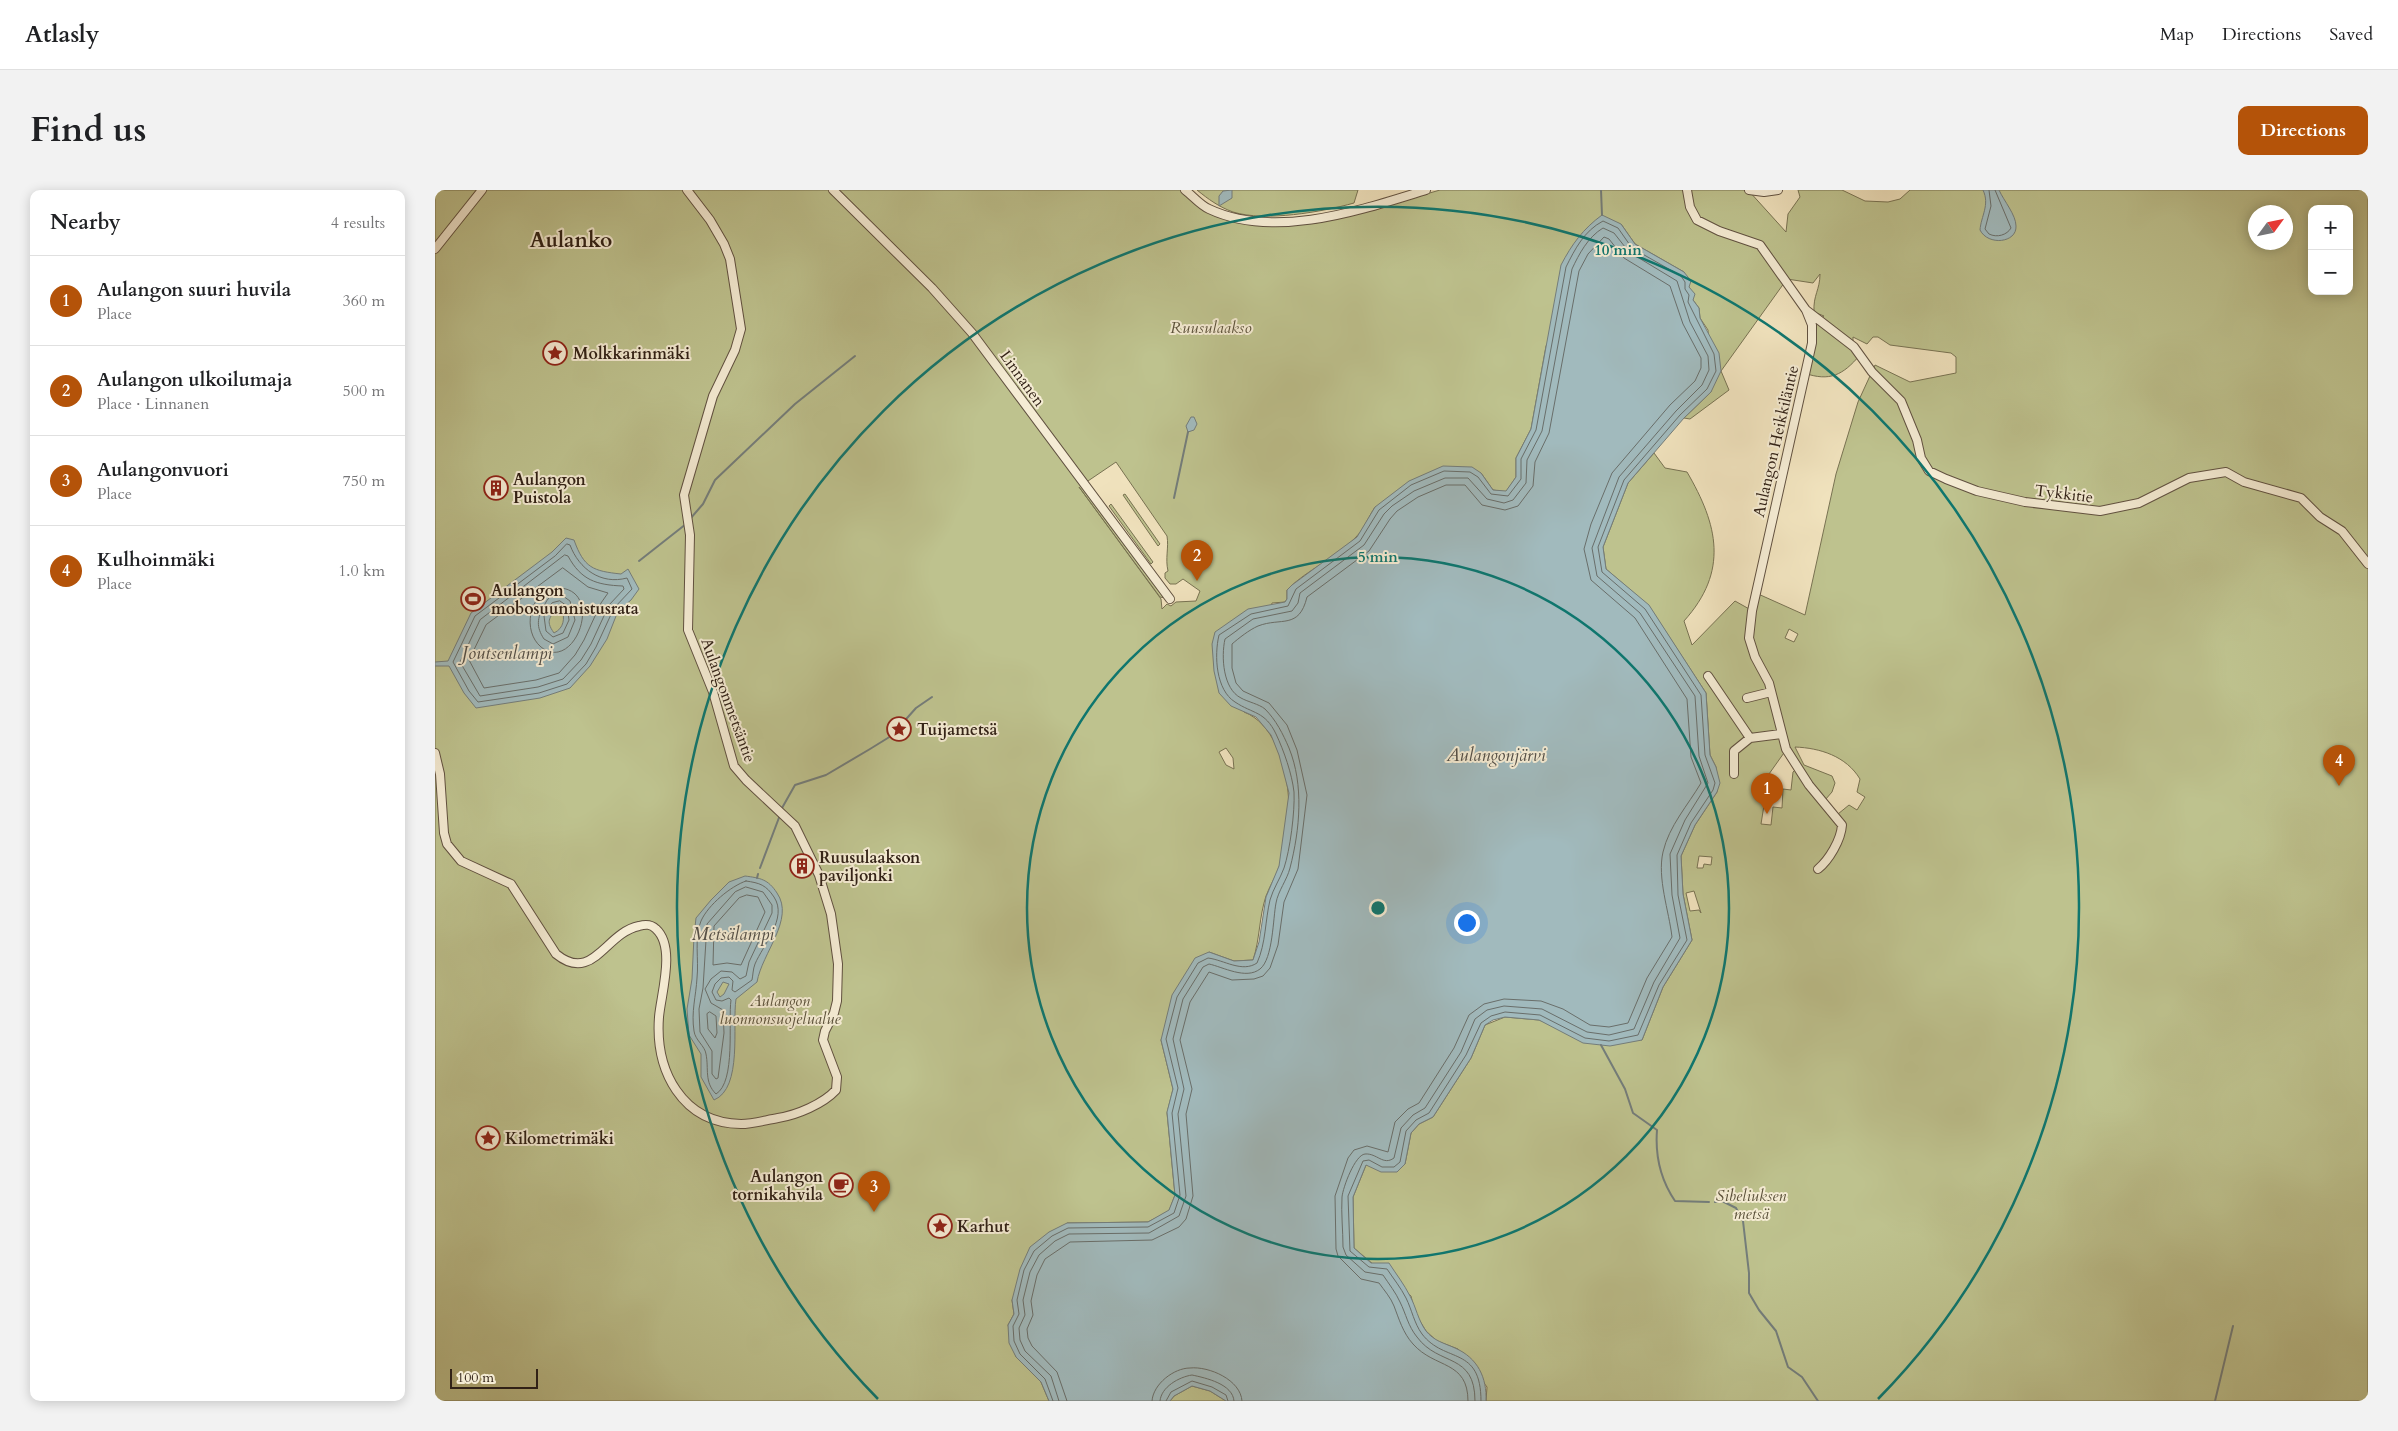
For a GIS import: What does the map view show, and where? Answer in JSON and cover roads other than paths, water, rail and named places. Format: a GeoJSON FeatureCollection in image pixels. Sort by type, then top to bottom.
{"type":"FeatureCollection","features":[{"type":"Feature","properties":{"kind":"street"},"geometry":{"type":"LineString","coordinates":[[435,248],[481,190]]}},
{"type":"Feature","properties":{"kind":"street","name":"Aulangonmetsäntie"},"geometry":{"type":"LineString","coordinates":[[435,753],[440,774],[444,833],[447,844],[461,861],[511,884],[556,954],[567,962],[576,964],[590,961],[620,934],[631,927],[647,924],[653,926],[661,934],[664,939],[666,957],[659,1018],[662,1053],[674,1087],[691,1109],[716,1120],[741,1124],[786,1116],[818,1102],[836,1090],[837,1077],[823,1040],[837,1001],[838,964],[831,914],[819,875],[795,826],[746,780],[734,766],[713,692],[688,630],[690,535],[684,496],[713,396],[735,350],[741,329],[730,260],[724,244],[711,220],[687,190]]}},
{"type":"Feature","properties":{"kind":"street","name":"Linnanen"},"geometry":{"type":"LineString","coordinates":[[833,190],[932,288],[973,333],[1170,599]]}},
{"type":"Feature","properties":{"kind":"street"},"geometry":{"type":"LineString","coordinates":[[1185,190],[1207,208],[1228,216],[1248,220],[1283,221],[1351,213],[1426,190]]}},
{"type":"Feature","properties":{"kind":"street","name":"Aulangon Heikkiläntie"},"geometry":{"type":"LineString","coordinates":[[1687,190],[1690,207],[1697,220],[1719,231],[1760,245],[1806,310],[1811,326],[1812,343],[1751,610],[1749,638],[1771,692],[1781,734],[1787,749],[1809,785],[1842,825],[1841,834],[1825,863],[1817,870]]}},
{"type":"Feature","properties":{"kind":"street"},"geometry":{"type":"LineString","coordinates":[[1749,190],[1763,192],[1778,190]]}},
{"type":"Feature","properties":{"kind":"street","name":"Tykkitie"},"geometry":{"type":"LineString","coordinates":[[1806,310],[1854,347],[1872,372],[1895,394],[1901,402],[1917,440],[1921,458],[1929,471],[1946,479],[1977,491],[2036,504],[2100,511],[2139,503],[2189,478],[2226,472],[2244,482],[2301,498],[2320,517],[2342,532],[2368,564]]}},
{"type":"Feature","properties":{"kind":"street"},"geometry":{"type":"LineString","coordinates":[[1708,676],[1750,738]]}},
{"type":"Feature","properties":{"kind":"street"},"geometry":{"type":"LineString","coordinates":[[1747,698],[1771,692]]}},
{"type":"Feature","properties":{"kind":"street"},"geometry":{"type":"LineString","coordinates":[[1734,774],[1734,751],[1750,738],[1781,734]]}},
{"type":"Feature","properties":{"kind":"water"},"geometry":{"type":"Polygon","coordinates":[[[1232,190],[1232,198],[1219,206],[1219,196],[1223,191],[1232,190]]]}},
{"type":"Feature","properties":{"kind":"water"},"geometry":{"type":"Polygon","coordinates":[[[1983,190],[1999,190],[2012,213],[2016,226],[2015,232],[2007,239],[1989,239],[1980,230],[1986,201],[1983,190]]]}},
{"type":"Feature","properties":{"kind":"water","name":"Aulangonjärvi"},"geometry":{"type":"Polygon","coordinates":[[[1602,215],[1621,224],[1635,244],[1684,272],[1691,281],[1689,287],[1695,294],[1693,300],[1699,308],[1700,318],[1719,353],[1721,371],[1711,392],[1684,418],[1628,483],[1603,547],[1606,569],[1649,605],[1706,693],[1710,755],[1716,767],[1720,783],[1717,792],[1695,825],[1681,856],[1683,894],[1692,940],[1663,987],[1642,1040],[1610,1046],[1583,1043],[1539,1020],[1505,1017],[1493,1020],[1485,1025],[1471,1058],[1433,1117],[1419,1124],[1411,1133],[1405,1164],[1397,1172],[1381,1172],[1366,1165],[1353,1197],[1354,1248],[1371,1263],[1389,1263],[1408,1292],[1426,1331],[1436,1339],[1463,1352],[1475,1363],[1483,1377],[1486,1401],[1226,1401],[1210,1391],[1192,1386],[1174,1396],[1170,1401],[1049,1401],[1041,1382],[1016,1357],[1009,1343],[1008,1325],[1014,1314],[1012,1300],[1020,1269],[1030,1247],[1049,1232],[1067,1223],[1148,1222],[1169,1210],[1175,1195],[1167,1112],[1173,1089],[1161,1040],[1172,995],[1195,958],[1209,952],[1234,961],[1253,960],[1259,942],[1266,897],[1279,866],[1289,793],[1279,755],[1271,735],[1256,717],[1231,706],[1219,693],[1214,671],[1212,644],[1215,632],[1248,609],[1285,602],[1287,590],[1292,585],[1357,537],[1375,507],[1409,481],[1443,466],[1472,467],[1481,473],[1493,490],[1506,491],[1516,477],[1516,458],[1531,429],[1561,265],[1579,237],[1602,215]]]}},
{"type":"Feature","properties":{"kind":"water"},"geometry":{"type":"Polygon","coordinates":[[[1191,417],[1194,417],[1197,424],[1194,430],[1188,432],[1186,426],[1191,417]]]}},
{"type":"Feature","properties":{"kind":"water","name":"Joutsenlampi"},"geometry":{"type":"Polygon","coordinates":[[[566,538],[574,540],[582,557],[591,566],[603,571],[621,574],[628,569],[639,589],[631,600],[618,611],[607,639],[590,666],[570,688],[540,698],[476,708],[464,693],[449,666],[435,666],[435,662],[448,661],[471,613],[552,552],[566,538]],[[556,606],[549,621],[554,633],[560,629],[563,623],[562,608],[556,606]]]}},
{"type":"Feature","properties":{"kind":"water","name":"Metsälampi"},"geometry":{"type":"Polygon","coordinates":[[[745,876],[767,882],[774,888],[782,903],[782,914],[776,936],[757,982],[736,999],[733,1070],[729,1083],[723,1093],[714,1100],[701,1077],[701,1054],[689,1035],[687,1009],[692,979],[696,918],[729,882],[745,876]],[[723,982],[717,992],[720,997],[724,994],[729,984],[723,982]]]}},
{"type":"Feature","properties":{"kind":"waterway"},"geometry":{"type":"LineString","coordinates":[[1601,190],[1602,215]]}},
{"type":"Feature","properties":{"kind":"waterway"},"geometry":{"type":"LineString","coordinates":[[690,519],[703,504],[715,480],[795,404],[855,356]]}},
{"type":"Feature","properties":{"kind":"waterway"},"geometry":{"type":"LineString","coordinates":[[1174,498],[1188,432]]}},
{"type":"Feature","properties":{"kind":"waterway"},"geometry":{"type":"LineString","coordinates":[[639,561],[686,524]]}},
{"type":"Feature","properties":{"kind":"waterway"},"geometry":{"type":"LineString","coordinates":[[782,808],[795,785],[826,775],[891,736],[916,708],[932,697]]}},
{"type":"Feature","properties":{"kind":"waterway"},"geometry":{"type":"LineString","coordinates":[[760,868],[780,815]]}},
{"type":"Feature","properties":{"kind":"waterway"},"geometry":{"type":"LineString","coordinates":[[757,878],[758,874]]}},
{"type":"Feature","properties":{"kind":"waterway"},"geometry":{"type":"LineString","coordinates":[[1601,1045],[1625,1089],[1633,1113],[1657,1130],[1657,1149],[1662,1176],[1675,1201],[1709,1202]]}},
{"type":"Feature","properties":{"kind":"waterway"},"geometry":{"type":"LineString","coordinates":[[1715,1202],[1722,1201],[1736,1208],[1743,1221],[1749,1273],[1749,1293],[1759,1310],[1776,1331],[1788,1367],[1802,1377],[1818,1401]]}},
{"type":"Feature","properties":{"kind":"waterway"},"geometry":{"type":"LineString","coordinates":[[2215,1401],[2233,1326]]}},
{"type":"Feature","properties":{"kind":"place","name":"Molkkarinmäki"},"geometry":{"type":"Point","coordinates":[555,353]}},
{"type":"Feature","properties":{"kind":"place","name":"Aulangon Puistola"},"geometry":{"type":"Point","coordinates":[496,488]}},
{"type":"Feature","properties":{"kind":"place","name":"Aulangon ulkoilumaja"},"geometry":{"type":"Point","coordinates":[1197,581]}},
{"type":"Feature","properties":{"kind":"place","name":"Aulangon mobosuunnistusrata"},"geometry":{"type":"Point","coordinates":[473,599]}},
{"type":"Feature","properties":{"kind":"place","name":"Tuijametsä"},"geometry":{"type":"Point","coordinates":[899,729]}},
{"type":"Feature","properties":{"kind":"place","name":"Kulhoinmäki"},"geometry":{"type":"Point","coordinates":[2339,786]}},
{"type":"Feature","properties":{"kind":"place","name":"Aulangon suuri huvila"},"geometry":{"type":"Point","coordinates":[1767,814]}},
{"type":"Feature","properties":{"kind":"place","name":"Ruusulaakson paviljonki"},"geometry":{"type":"Point","coordinates":[802,866]}},
{"type":"Feature","properties":{"kind":"place","name":"Kilometrimäki"},"geometry":{"type":"Point","coordinates":[488,1138]}},
{"type":"Feature","properties":{"kind":"place","name":"Aulangon tornikahvila"},"geometry":{"type":"Point","coordinates":[841,1185]}},
{"type":"Feature","properties":{"kind":"place","name":"Aulangonvuori"},"geometry":{"type":"Point","coordinates":[874,1212]}},
{"type":"Feature","properties":{"kind":"place","name":"Karhut"},"geometry":{"type":"Point","coordinates":[940,1226]}},
{"type":"Feature","properties":{"kind":"district","name":"Aulanko"},"geometry":{"type":"Point","coordinates":[571,240]}},
{"type":"Feature","properties":{"kind":"park label","name":"Ruusulaakso"},"geometry":{"type":"Point","coordinates":[1211,327]}},
{"type":"Feature","properties":{"kind":"park label","name":"Aulangon luonnonsuojelualue"},"geometry":{"type":"Point","coordinates":[780,1009]}},
{"type":"Feature","properties":{"kind":"park label","name":"Sibeliuksen metsä"},"geometry":{"type":"Point","coordinates":[1751,1204]}}]}
